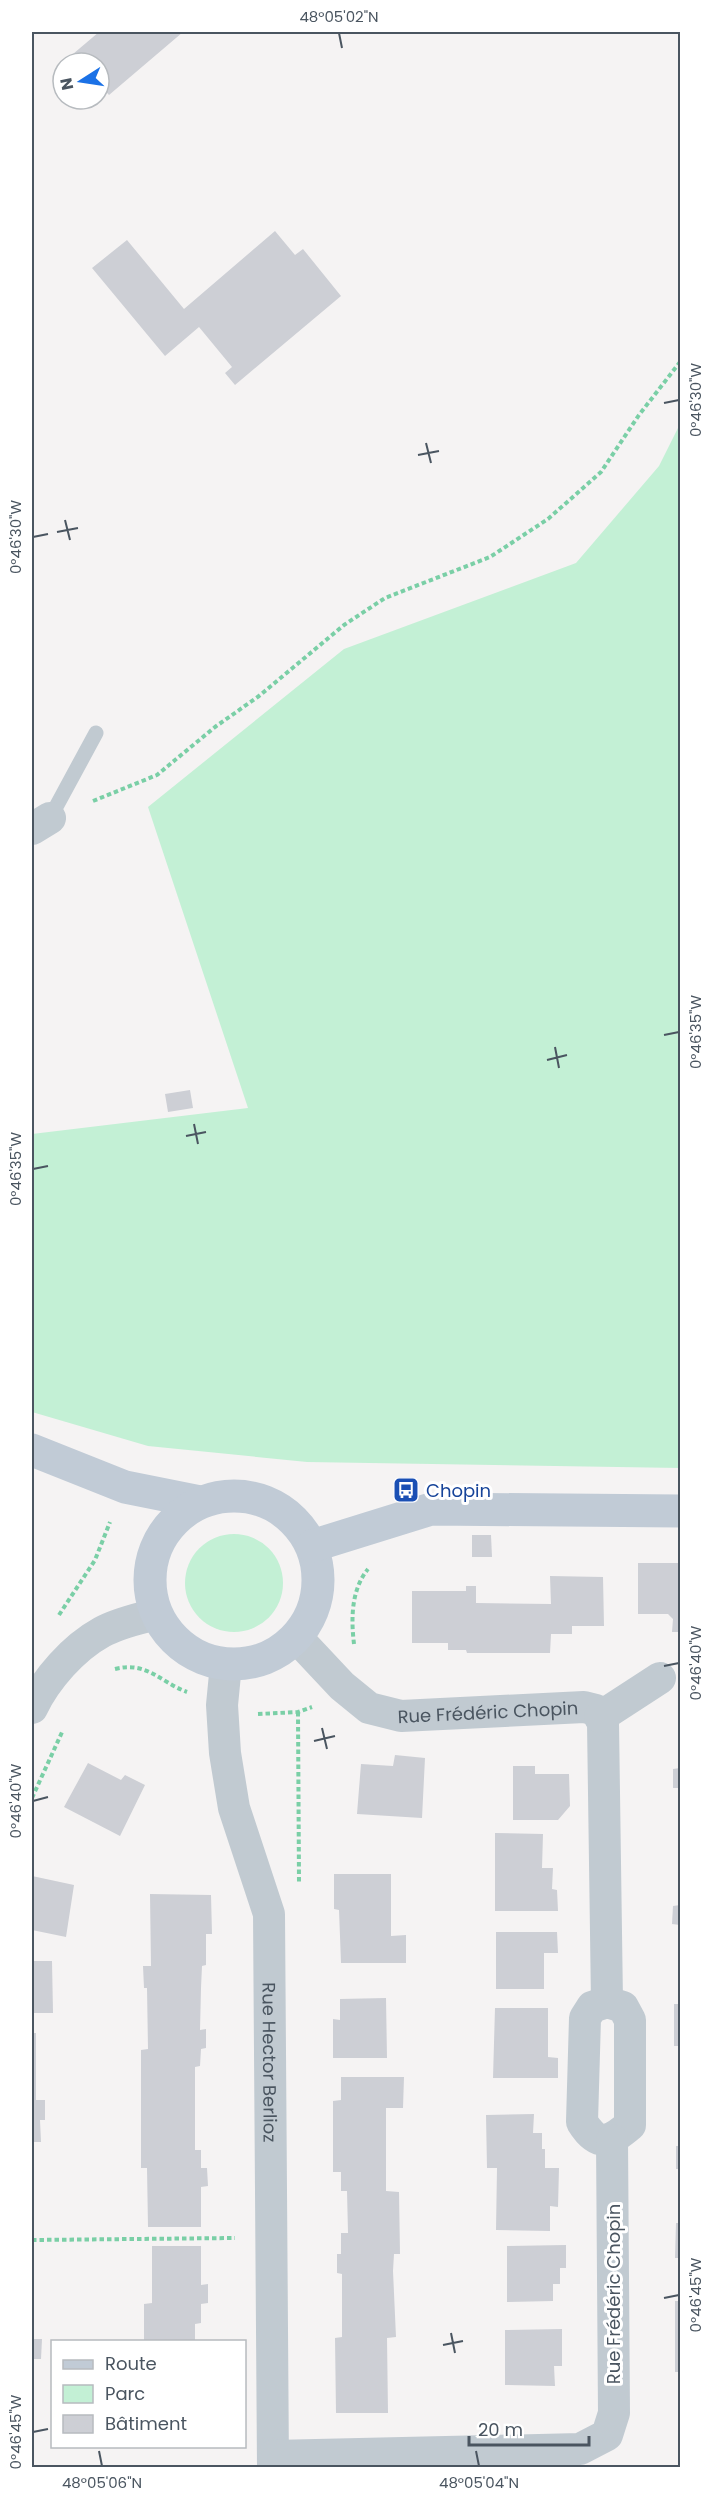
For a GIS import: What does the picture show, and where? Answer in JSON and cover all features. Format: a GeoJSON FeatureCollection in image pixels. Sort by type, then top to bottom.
{"type":"FeatureCollection","features":[{"type":"Feature","properties":{"kind":"street"},"geometry":{"type":"LineString","coordinates":[[32,1450],[125,1487],[200,1502]]}},
{"type":"Feature","properties":{"kind":"street"},"geometry":{"type":"LineString","coordinates":[[125,1487],[160,1538]]}},
{"type":"Feature","properties":{"kind":"street"},"geometry":{"type":"LineString","coordinates":[[226,1495],[252,1497],[277,1507],[291,1518],[312,1546],[318,1570],[317,1594],[310,1617],[296,1637],[276,1653],[252,1663],[225,1664],[203,1659],[183,1648],[167,1633],[156,1614],[150,1588],[151,1563],[160,1538],[177,1517],[200,1502],[226,1495]]}},
{"type":"Feature","properties":{"kind":"street"},"geometry":{"type":"LineString","coordinates":[[312,1546],[431,1509],[681,1511]]}},
{"type":"Feature","properties":{"kind":"street"},"geometry":{"type":"LineString","coordinates":[[32,1708],[62,1665],[101,1632],[156,1614]]}},
{"type":"Feature","properties":{"kind":"street","name":"Rue Frédéric Chopin"},"geometry":{"type":"LineString","coordinates":[[296,1637],[342,1686],[369,1708],[390,1714],[401,1716],[584,1707],[596,1710],[603,1723],[607,2002]]}},
{"type":"Feature","properties":{"kind":"street","name":"Rue Hector Berlioz"},"geometry":{"type":"LineString","coordinates":[[225,1664],[223,1724],[225,1754],[234,1808],[269,1914],[273,2462]]}},
{"type":"Feature","properties":{"kind":"street"},"geometry":{"type":"LineString","coordinates":[[600,1716],[660,1678]]}},
{"type":"Feature","properties":{"kind":"street"},"geometry":{"type":"LineString","coordinates":[[607,2002],[623,2007],[630,2020],[630,2125],[612,2140],[601,2140],[590,2135],[582,2122],[585,2018],[592,2007],[607,2002]]}},
{"type":"Feature","properties":{"kind":"street","name":"Rue Frédéric Chopin"},"geometry":{"type":"LineString","coordinates":[[273,2462],[580,2448],[607,2435],[614,2413],[612,2140]]}},
{"type":"Feature","properties":{"kind":"lane"},"geometry":{"type":"LineString","coordinates":[[41,824],[96,733]]}},
{"type":"Feature","properties":{"kind":"path"},"geometry":{"type":"LineString","coordinates":[[41,824],[157,775],[215,727],[259,696],[344,625],[385,598],[490,557],[548,519],[601,472],[639,415],[681,363]]}},
{"type":"Feature","properties":{"kind":"path"},"geometry":{"type":"LineString","coordinates":[[58,1617],[95,1560],[125,1487]]}},
{"type":"Feature","properties":{"kind":"path"},"geometry":{"type":"LineString","coordinates":[[32,2240],[272,2237]]}},
{"type":"Feature","properties":{"kind":"green space"},"geometry":{"type":"Polygon","coordinates":[[[680,424],[680,1468],[307,1462],[148,1446],[32,1412],[32,1134],[248,1108],[148,807],[344,649],[576,563],[659,466],[680,424]]]}},
{"type":"Feature","properties":{"kind":"green space"},"geometry":{"type":"Polygon","coordinates":[[[234,1534],[253,1537],[269,1548],[280,1564],[283,1583],[280,1602],[269,1618],[253,1629],[234,1632],[215,1629],[199,1618],[188,1602],[185,1583],[188,1564],[199,1548],[215,1537],[234,1534]]]}},
{"type":"Feature","properties":{"kind":"building"},"geometry":{"type":"Polygon","coordinates":[[[99,32],[183,32],[111,93],[111,51],[77,51],[99,32]]]}},
{"type":"Feature","properties":{"kind":"building"},"geometry":{"type":"Polygon","coordinates":[[[275,231],[295,255],[303,249],[341,296],[235,385],[225,373],[232,367],[199,327],[165,356],[92,268],[127,240],[184,309],[275,231]]]}},
{"type":"Feature","properties":{"kind":"building"},"geometry":{"type":"Polygon","coordinates":[[[190,1090],[193,1108],[168,1112],[165,1094],[190,1090]]]}},
{"type":"Feature","properties":{"kind":"building"},"geometry":{"type":"Polygon","coordinates":[[[472,1535],[491,1535],[492,1557],[472,1557],[472,1535]]]}},
{"type":"Feature","properties":{"kind":"building"},"geometry":{"type":"Polygon","coordinates":[[[638,1563],[680,1563],[680,1632],[672,1632],[673,1619],[668,1614],[638,1614],[638,1563]]]}},
{"type":"Feature","properties":{"kind":"building"},"geometry":{"type":"Polygon","coordinates":[[[550,1576],[603,1577],[604,1626],[572,1626],[572,1634],[551,1634],[550,1653],[467,1653],[466,1650],[448,1650],[448,1643],[412,1643],[412,1591],[466,1591],[466,1586],[476,1586],[476,1603],[551,1604],[550,1576]]]}},
{"type":"Feature","properties":{"kind":"building"},"geometry":{"type":"Polygon","coordinates":[[[395,1755],[425,1758],[422,1818],[357,1814],[361,1764],[393,1766],[395,1755]]]}},
{"type":"Feature","properties":{"kind":"building"},"geometry":{"type":"Polygon","coordinates":[[[88,1763],[121,1780],[125,1775],[145,1785],[120,1836],[64,1807],[88,1763]]]}},
{"type":"Feature","properties":{"kind":"building"},"geometry":{"type":"Polygon","coordinates":[[[513,1766],[535,1766],[535,1774],[569,1774],[570,1806],[558,1820],[513,1820],[513,1766]]]}},
{"type":"Feature","properties":{"kind":"building"},"geometry":{"type":"Polygon","coordinates":[[[680,1768],[680,1788],[673,1788],[673,1769],[680,1768]]]}},
{"type":"Feature","properties":{"kind":"building"},"geometry":{"type":"Polygon","coordinates":[[[495,1833],[543,1834],[542,1868],[553,1868],[552,1889],[557,1890],[558,1911],[495,1911],[495,1833]]]}},
{"type":"Feature","properties":{"kind":"building"},"geometry":{"type":"Polygon","coordinates":[[[334,1874],[391,1874],[391,1936],[406,1935],[406,1963],[341,1963],[339,1910],[334,1909],[334,1874]]]}},
{"type":"Feature","properties":{"kind":"building"},"geometry":{"type":"Polygon","coordinates":[[[32,1876],[74,1885],[66,1937],[32,1930],[32,1876]]]}},
{"type":"Feature","properties":{"kind":"building"},"geometry":{"type":"Polygon","coordinates":[[[150,1894],[211,1895],[212,1934],[206,1934],[206,1965],[202,1966],[201,1988],[200,2030],[206,2029],[206,2048],[201,2049],[200,2066],[195,2067],[195,2150],[201,2150],[201,2168],[207,2168],[208,2186],[201,2187],[201,2227],[148,2227],[147,2168],[141,2168],[141,2050],[148,2049],[147,1988],[144,1988],[143,1966],[151,1966],[150,1894]]]}},
{"type":"Feature","properties":{"kind":"building"},"geometry":{"type":"Polygon","coordinates":[[[680,1905],[680,1925],[672,1924],[673,1906],[680,1905]]]}},
{"type":"Feature","properties":{"kind":"building"},"geometry":{"type":"Polygon","coordinates":[[[496,1932],[557,1932],[558,1953],[544,1953],[544,1989],[496,1989],[496,1932]]]}},
{"type":"Feature","properties":{"kind":"building"},"geometry":{"type":"Polygon","coordinates":[[[32,1961],[52,1961],[53,2013],[32,2013],[32,1961]]]}},
{"type":"Feature","properties":{"kind":"building"},"geometry":{"type":"Polygon","coordinates":[[[386,1998],[387,2058],[333,2058],[333,2019],[340,2020],[340,1999],[386,1998]]]}},
{"type":"Feature","properties":{"kind":"building"},"geometry":{"type":"Polygon","coordinates":[[[674,2004],[680,2004],[680,2046],[674,2046],[674,2004]]]}},
{"type":"Feature","properties":{"kind":"building"},"geometry":{"type":"Polygon","coordinates":[[[495,2008],[548,2008],[548,2057],[558,2058],[558,2078],[493,2078],[495,2008]]]}},
{"type":"Feature","properties":{"kind":"building"},"geometry":{"type":"Polygon","coordinates":[[[32,2033],[36,2033],[36,2100],[45,2100],[45,2120],[40,2120],[41,2142],[32,2142],[32,2033]]]}},
{"type":"Feature","properties":{"kind":"building"},"geometry":{"type":"Polygon","coordinates":[[[341,2077],[404,2077],[403,2108],[386,2108],[386,2191],[399,2192],[400,2254],[394,2254],[393,2271],[396,2337],[387,2338],[388,2413],[336,2413],[335,2338],[342,2337],[342,2274],[337,2273],[337,2254],[341,2254],[341,2233],[348,2233],[347,2191],[341,2191],[341,2172],[333,2172],[333,2101],[341,2100],[341,2077]]]}},
{"type":"Feature","properties":{"kind":"building"},"geometry":{"type":"Polygon","coordinates":[[[534,2114],[533,2133],[542,2133],[545,2168],[559,2168],[558,2207],[550,2206],[550,2231],[496,2230],[497,2168],[487,2168],[486,2115],[534,2114]]]}},
{"type":"Feature","properties":{"kind":"building"},"geometry":{"type":"Polygon","coordinates":[[[676,2146],[680,2146],[680,2169],[676,2169],[676,2146]]]}},
{"type":"Feature","properties":{"kind":"building"},"geometry":{"type":"Polygon","coordinates":[[[676,2223],[680,2223],[680,2258],[675,2258],[676,2223]]]}},
{"type":"Feature","properties":{"kind":"building"},"geometry":{"type":"Polygon","coordinates":[[[566,2245],[566,2268],[560,2268],[560,2284],[553,2284],[553,2301],[507,2302],[507,2246],[566,2245]]]}},
{"type":"Feature","properties":{"kind":"building"},"geometry":{"type":"Polygon","coordinates":[[[152,2246],[201,2246],[201,2285],[208,2284],[208,2303],[201,2304],[201,2323],[195,2324],[195,2340],[144,2340],[144,2304],[152,2303],[152,2246]]]}},
{"type":"Feature","properties":{"kind":"building"},"geometry":{"type":"Polygon","coordinates":[[[675,2301],[680,2301],[680,2372],[675,2372],[675,2301]]]}},
{"type":"Feature","properties":{"kind":"building"},"geometry":{"type":"Polygon","coordinates":[[[562,2329],[562,2366],[554,2366],[555,2386],[505,2385],[505,2330],[562,2329]]]}},
{"type":"Feature","properties":{"kind":"building"},"geometry":{"type":"Polygon","coordinates":[[[32,2339],[42,2339],[41,2359],[32,2359],[32,2339]]]}},
{"type":"Feature","properties":{"kind":"place","name":"Chopin"},"geometry":{"type":"Point","coordinates":[406,1490]}}]}
